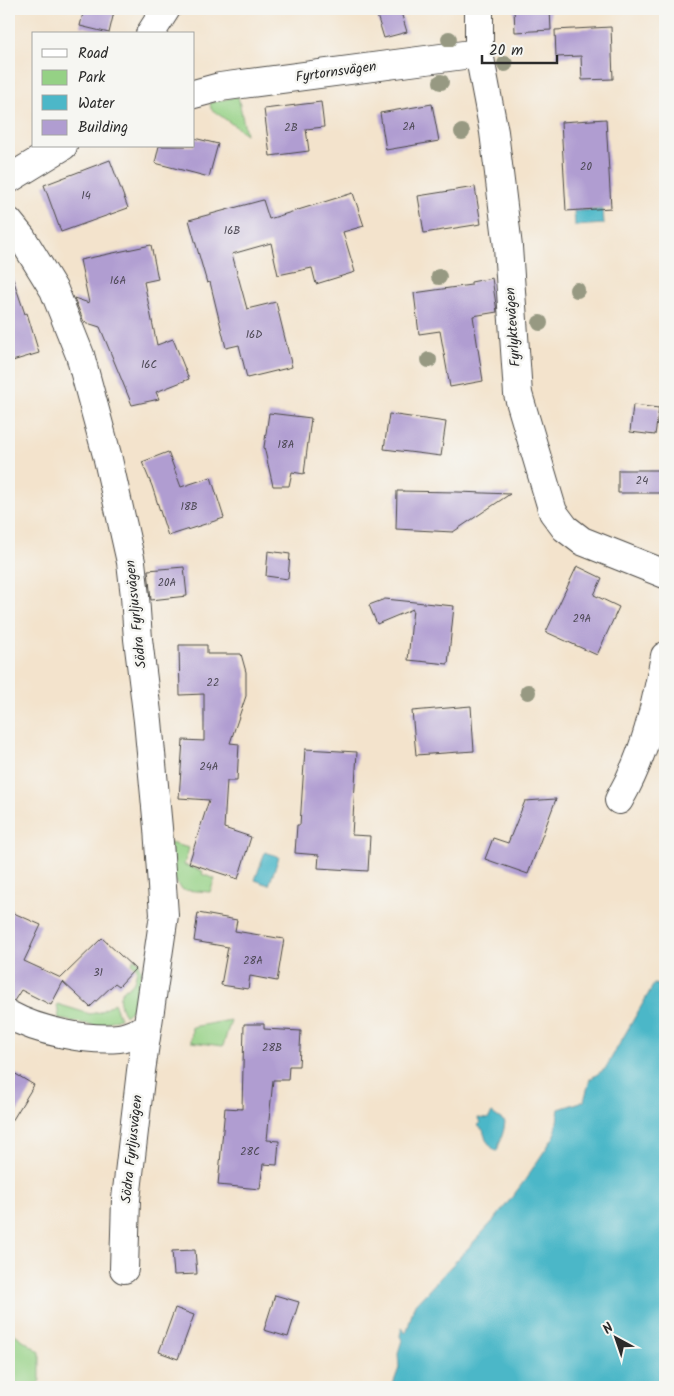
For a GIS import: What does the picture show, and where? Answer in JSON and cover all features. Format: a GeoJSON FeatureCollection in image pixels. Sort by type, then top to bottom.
{"type":"FeatureCollection","features":[{"type":"Feature","properties":{"kind":"street"},"geometry":{"type":"LineString","coordinates":[[151,32],[166,9]]}},
{"type":"Feature","properties":{"kind":"street","name":"Fyrlyktevägen"},"geometry":{"type":"LineString","coordinates":[[479,9],[480,53],[494,132],[507,238],[518,394],[553,512],[565,528],[582,541],[665,574]]}},
{"type":"Feature","properties":{"kind":"street","name":"Fyrtornsvägen"},"geometry":{"type":"LineString","coordinates":[[195,94],[220,87],[480,53]]}},
{"type":"Feature","properties":{"kind":"street"},"geometry":{"type":"LineString","coordinates":[[9,179],[60,148]]}},
{"type":"Feature","properties":{"kind":"street","name":"Södra Fyrljusvägen"},"geometry":{"type":"LineString","coordinates":[[9,222],[22,238],[54,290],[80,355],[107,455],[131,562],[158,828],[164,915],[145,1029],[126,1200],[124,1269]]}},
{"type":"Feature","properties":{"kind":"street"},"geometry":{"type":"LineString","coordinates":[[619,800],[632,777],[644,746],[657,698],[665,656]]}},
{"type":"Feature","properties":{"kind":"street"},"geometry":{"type":"LineString","coordinates":[[9,1015],[40,1028],[64,1034],[101,1038],[121,1038],[145,1029]]}},
{"type":"Feature","properties":{"kind":"green space"},"geometry":{"type":"Polygon","coordinates":[[[238,96],[246,134],[211,109],[210,103],[238,96]]]}},
{"type":"Feature","properties":{"kind":"green space"},"geometry":{"type":"Polygon","coordinates":[[[170,843],[189,848],[184,865],[203,871],[202,874],[215,879],[210,892],[183,890],[173,879],[170,843]]]}},
{"type":"Feature","properties":{"kind":"green space"},"geometry":{"type":"Polygon","coordinates":[[[133,959],[139,961],[139,966],[142,970],[139,1004],[125,1016],[121,1006],[120,995],[135,979],[137,968],[132,964],[133,959]]]}},
{"type":"Feature","properties":{"kind":"green space"},"geometry":{"type":"Polygon","coordinates":[[[114,1003],[120,1018],[98,1026],[59,1019],[57,1004],[90,1014],[100,1012],[114,1003]]]}},
{"type":"Feature","properties":{"kind":"green space"},"geometry":{"type":"Polygon","coordinates":[[[231,1020],[223,1046],[191,1042],[192,1027],[231,1020]]]}},
{"type":"Feature","properties":{"kind":"green space"},"geometry":{"type":"Polygon","coordinates":[[[9,1330],[40,1352],[40,1381],[34,1387],[9,1387],[9,1330]]]}},
{"type":"Feature","properties":{"kind":"water"},"geometry":{"type":"Polygon","coordinates":[[[603,210],[604,224],[575,226],[574,211],[603,210]]]}},
{"type":"Feature","properties":{"kind":"water"},"geometry":{"type":"Polygon","coordinates":[[[265,852],[279,857],[269,885],[255,880],[265,852]]]}},
{"type":"Feature","properties":{"kind":"water"},"geometry":{"type":"Polygon","coordinates":[[[654,984],[665,986],[665,1387],[392,1387],[399,1368],[398,1353],[402,1340],[400,1336],[402,1327],[405,1333],[414,1306],[496,1218],[525,1180],[555,1135],[559,1109],[584,1101],[590,1079],[605,1069],[654,984]]]}},
{"type":"Feature","properties":{"kind":"water"},"geometry":{"type":"Polygon","coordinates":[[[492,1113],[505,1122],[497,1151],[486,1140],[483,1130],[477,1125],[480,1123],[478,1118],[488,1119],[492,1113]]]}},
{"type":"Feature","properties":{"kind":"building"},"geometry":{"type":"Polygon","coordinates":[[[84,9],[102,9],[114,12],[109,32],[80,26],[84,9]]]}},
{"type":"Feature","properties":{"kind":"building"},"geometry":{"type":"Polygon","coordinates":[[[375,9],[400,9],[407,32],[384,38],[375,9]]]}},
{"type":"Feature","properties":{"kind":"building"},"geometry":{"type":"Polygon","coordinates":[[[514,9],[550,9],[551,30],[515,32],[514,9]]]}},
{"type":"Feature","properties":{"kind":"building"},"geometry":{"type":"Polygon","coordinates":[[[611,27],[613,79],[582,80],[581,56],[556,57],[555,30],[611,27]]]}},
{"type":"Feature","properties":{"kind":"building"},"geometry":{"type":"Polygon","coordinates":[[[321,102],[324,127],[306,129],[309,151],[270,156],[264,109],[321,102]]]}},
{"type":"Feature","properties":{"kind":"building"},"geometry":{"type":"Polygon","coordinates":[[[432,104],[439,141],[386,150],[380,113],[432,104]]]}},
{"type":"Feature","properties":{"kind":"building"},"geometry":{"type":"Polygon","coordinates":[[[606,119],[611,208],[566,211],[561,122],[606,119]]]}},
{"type":"Feature","properties":{"kind":"building"},"geometry":{"type":"Polygon","coordinates":[[[195,138],[218,144],[209,177],[155,163],[159,148],[195,148],[195,138]]]}},
{"type":"Feature","properties":{"kind":"building"},"geometry":{"type":"Polygon","coordinates":[[[110,160],[128,208],[61,232],[44,185],[110,160]]]}},
{"type":"Feature","properties":{"kind":"building"},"geometry":{"type":"Polygon","coordinates":[[[475,187],[481,224],[424,233],[418,196],[475,187]]]}},
{"type":"Feature","properties":{"kind":"building"},"geometry":{"type":"Polygon","coordinates":[[[353,193],[364,226],[343,232],[355,272],[316,284],[312,268],[278,275],[271,243],[232,254],[247,309],[276,302],[292,367],[247,378],[239,345],[226,348],[210,282],[207,283],[189,220],[263,200],[269,219],[353,193]]]}},
{"type":"Feature","properties":{"kind":"building"},"geometry":{"type":"Polygon","coordinates":[[[151,245],[158,279],[144,282],[157,345],[173,339],[189,379],[156,392],[159,399],[132,405],[100,327],[84,322],[74,298],[89,303],[80,260],[151,245]]]}},
{"type":"Feature","properties":{"kind":"building"},"geometry":{"type":"Polygon","coordinates":[[[9,276],[12,276],[25,314],[27,313],[39,353],[9,362],[9,276]]]}},
{"type":"Feature","properties":{"kind":"building"},"geometry":{"type":"Polygon","coordinates":[[[492,278],[497,312],[473,316],[483,381],[450,387],[440,331],[419,334],[414,293],[471,285],[471,282],[492,278]]]}},
{"type":"Feature","properties":{"kind":"building"},"geometry":{"type":"Polygon","coordinates":[[[633,405],[659,408],[655,435],[630,432],[633,405]]]}},
{"type":"Feature","properties":{"kind":"building"},"geometry":{"type":"Polygon","coordinates":[[[269,413],[311,418],[304,474],[292,472],[289,486],[273,486],[264,447],[269,413]]]}},
{"type":"Feature","properties":{"kind":"building"},"geometry":{"type":"Polygon","coordinates":[[[389,414],[446,422],[441,456],[384,449],[389,414]]]}},
{"type":"Feature","properties":{"kind":"building"},"geometry":{"type":"Polygon","coordinates":[[[168,452],[181,487],[211,477],[224,518],[168,536],[142,462],[168,452]]]}},
{"type":"Feature","properties":{"kind":"building"},"geometry":{"type":"Polygon","coordinates":[[[618,470],[665,470],[665,493],[618,493],[618,470]]]}},
{"type":"Feature","properties":{"kind":"building"},"geometry":{"type":"Polygon","coordinates":[[[397,491],[510,494],[453,532],[396,529],[397,491]]]}},
{"type":"Feature","properties":{"kind":"building"},"geometry":{"type":"Polygon","coordinates":[[[268,551],[290,554],[288,579],[266,576],[268,551]]]}},
{"type":"Feature","properties":{"kind":"building"},"geometry":{"type":"Polygon","coordinates":[[[577,566],[602,578],[594,595],[619,607],[597,655],[546,632],[577,566]]]}},
{"type":"Feature","properties":{"kind":"building"},"geometry":{"type":"Polygon","coordinates":[[[184,567],[187,596],[151,600],[148,570],[184,567]]]}},
{"type":"Feature","properties":{"kind":"building"},"geometry":{"type":"Polygon","coordinates":[[[385,599],[454,606],[448,664],[408,660],[413,609],[377,624],[369,605],[385,599]]]}},
{"type":"Feature","properties":{"kind":"building"},"geometry":{"type":"Polygon","coordinates":[[[179,645],[207,645],[207,654],[241,654],[246,672],[246,696],[230,743],[239,744],[237,781],[227,781],[224,828],[251,837],[238,879],[189,863],[209,800],[179,798],[183,740],[204,741],[204,694],[180,695],[179,645]]]}},
{"type":"Feature","properties":{"kind":"building"},"geometry":{"type":"Polygon","coordinates":[[[471,706],[474,751],[416,755],[412,711],[471,706]]]}},
{"type":"Feature","properties":{"kind":"building"},"geometry":{"type":"Polygon","coordinates":[[[305,749],[357,752],[352,835],[370,836],[368,871],[318,868],[319,855],[295,853],[297,825],[300,825],[305,749]]]}},
{"type":"Feature","properties":{"kind":"building"},"geometry":{"type":"Polygon","coordinates":[[[556,799],[528,874],[485,859],[493,838],[508,843],[525,801],[556,799]]]}},
{"type":"Feature","properties":{"kind":"building"},"geometry":{"type":"Polygon","coordinates":[[[9,911],[41,925],[24,961],[61,978],[102,938],[135,969],[119,986],[115,983],[90,1007],[63,982],[51,1005],[21,990],[14,1001],[9,1000],[9,911]]]}},
{"type":"Feature","properties":{"kind":"building"},"geometry":{"type":"Polygon","coordinates":[[[198,913],[237,920],[235,931],[284,939],[277,981],[250,976],[248,989],[221,985],[228,947],[194,941],[198,913]]]}},
{"type":"Feature","properties":{"kind":"building"},"geometry":{"type":"Polygon","coordinates":[[[244,1024],[264,1024],[264,1029],[301,1031],[299,1066],[289,1066],[288,1080],[273,1080],[267,1140],[279,1141],[277,1165],[263,1164],[260,1189],[218,1185],[225,1108],[242,1109],[244,1024]]]}},
{"type":"Feature","properties":{"kind":"building"},"geometry":{"type":"Polygon","coordinates":[[[9,1070],[34,1085],[9,1126],[9,1070]]]}},
{"type":"Feature","properties":{"kind":"building"},"geometry":{"type":"Polygon","coordinates":[[[195,1250],[197,1274],[174,1275],[172,1251],[195,1250]]]}},
{"type":"Feature","properties":{"kind":"building"},"geometry":{"type":"Polygon","coordinates":[[[275,1295],[299,1302],[288,1337],[264,1330],[275,1295]]]}},
{"type":"Feature","properties":{"kind":"building"},"geometry":{"type":"Polygon","coordinates":[[[175,1308],[194,1315],[178,1359],[159,1352],[175,1308]]]}}]}
